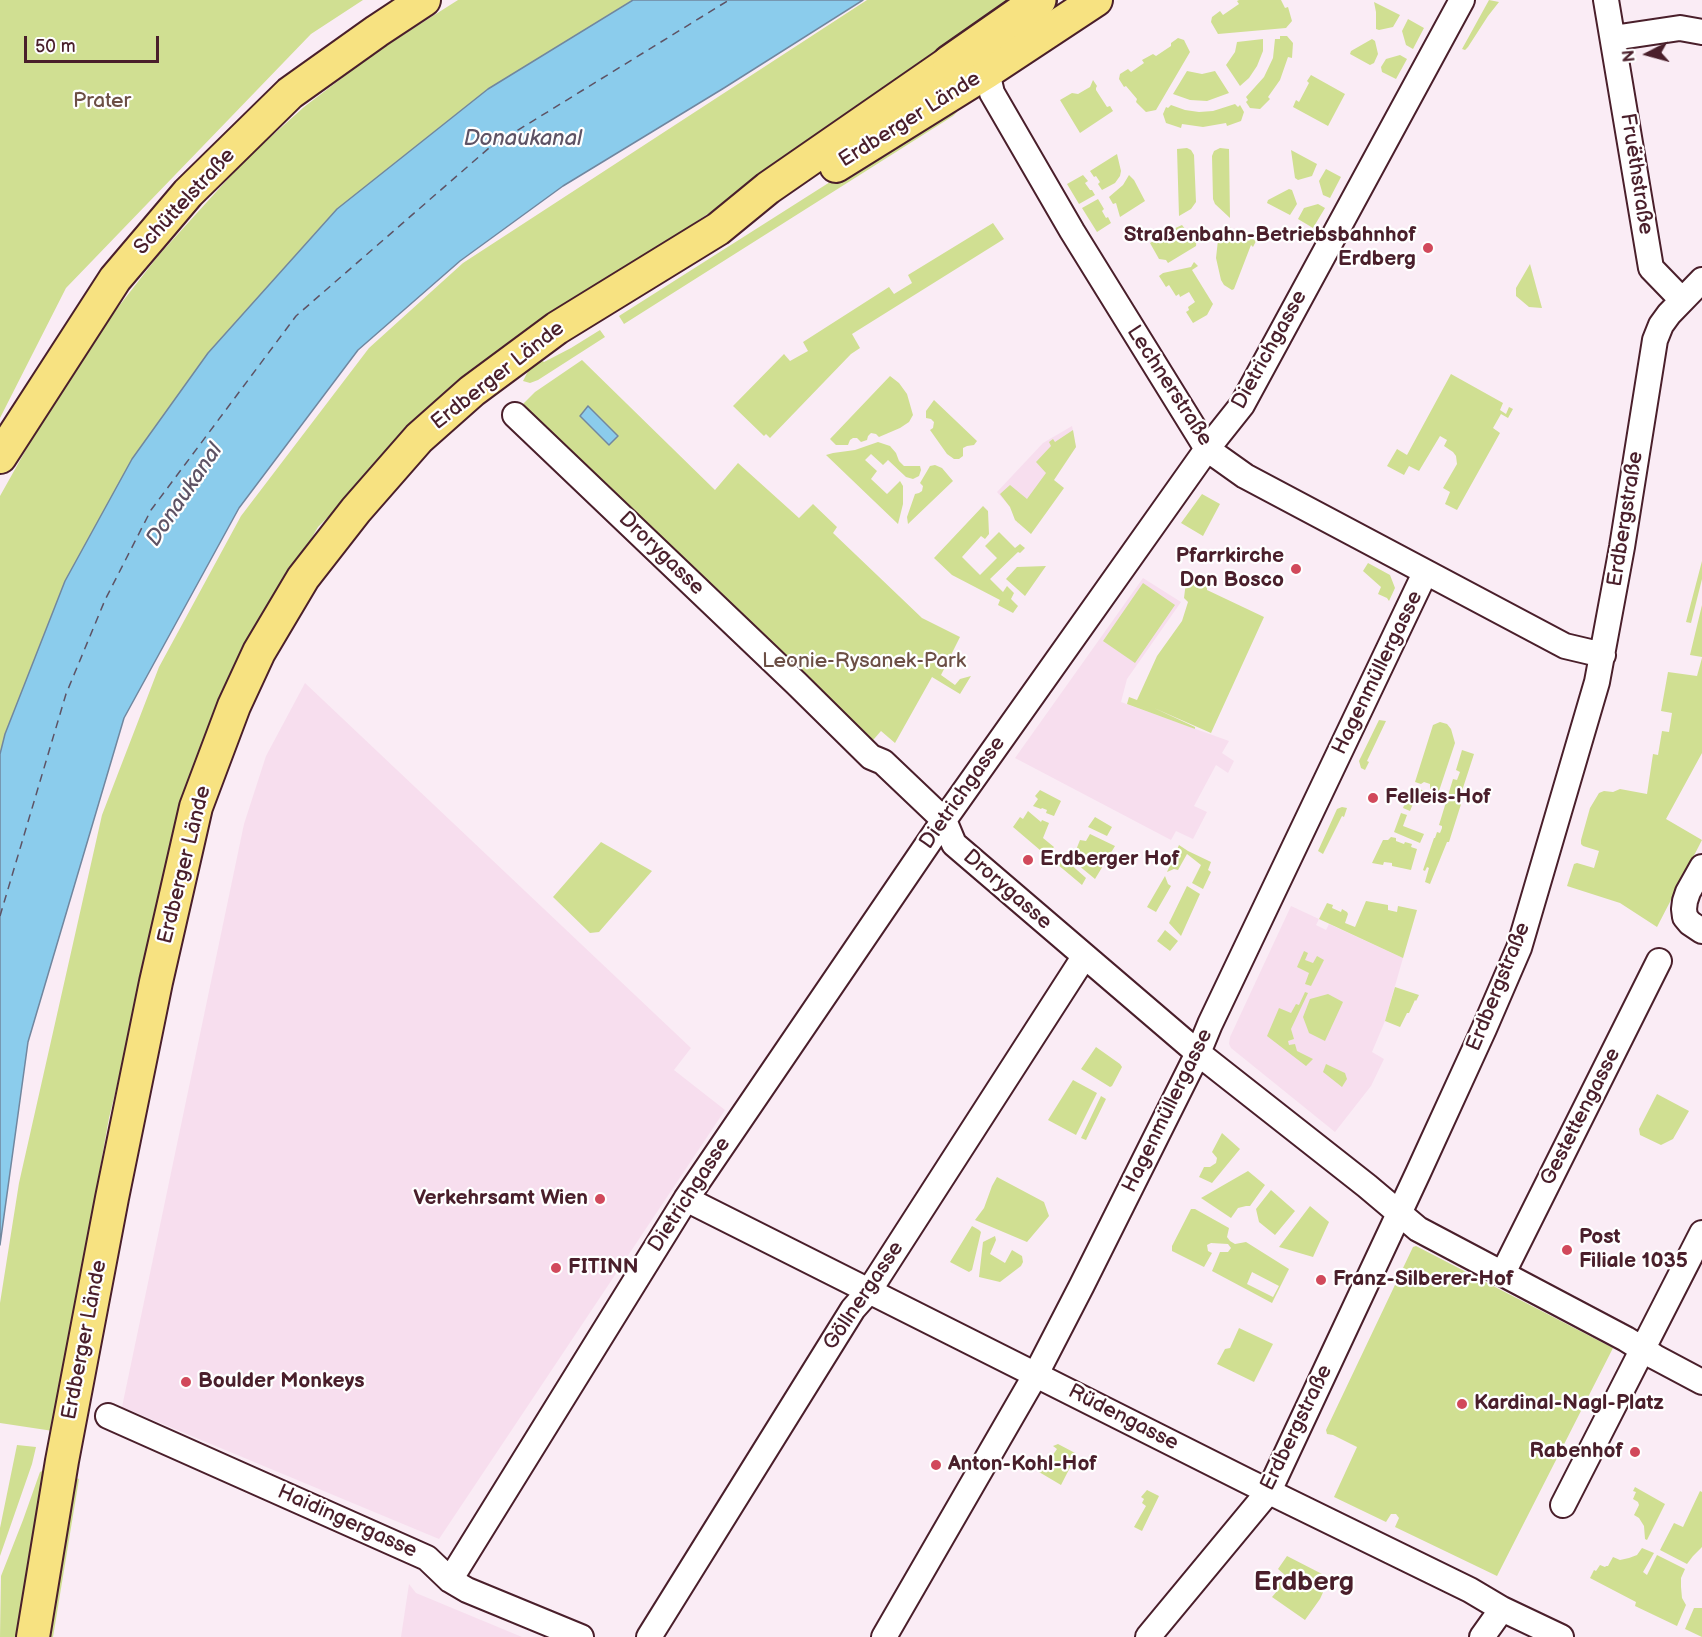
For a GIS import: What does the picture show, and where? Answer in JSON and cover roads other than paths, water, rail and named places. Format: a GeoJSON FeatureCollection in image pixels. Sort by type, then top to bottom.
{"type":"FeatureCollection","features":[{"type":"Feature","properties":{"kind":"highway"},"geometry":{"type":"LineString","coordinates":[[950,62],[1039,0]]}},
{"type":"Feature","properties":{"kind":"main road","name":"Schüttelstraße"},"geometry":{"type":"LineString","coordinates":[[0,457],[115,279],[188,193],[290,93],[424,0]]}},
{"type":"Feature","properties":{"kind":"main road","name":"Erdberger Lände"},"geometry":{"type":"LineString","coordinates":[[718,229],[777,204],[987,72],[1096,0]]}},
{"type":"Feature","properties":{"kind":"main road","name":"Erdberger Lände"},"geometry":{"type":"LineString","coordinates":[[33,1637],[62,1461],[110,1210],[156,982],[196,807],[234,705],[259,652],[303,578],[356,510],[418,438],[472,391],[557,328],[718,229],[768,188],[950,62]]}},
{"type":"Feature","properties":{"kind":"street","name":"Dietrichgasse"},"geometry":{"type":"LineString","coordinates":[[450,1580],[686,1199],[944,820],[1207,448],[1242,405],[1462,0]]}},
{"type":"Feature","properties":{"kind":"street","name":"Fruëthstraße"},"geometry":{"type":"LineString","coordinates":[[1606,0],[1652,268],[1682,300]]}},
{"type":"Feature","properties":{"kind":"street"},"geometry":{"type":"LineString","coordinates":[[987,72],[990,56],[1002,26]]}},
{"type":"Feature","properties":{"kind":"street"},"geometry":{"type":"LineString","coordinates":[[1613,38],[1680,28],[1702,32]]}},
{"type":"Feature","properties":{"kind":"street","name":"Lechnerstraße"},"geometry":{"type":"LineString","coordinates":[[987,72],[992,93],[1072,231],[1207,448],[1245,476],[1425,573],[1565,646],[1603,655]]}},
{"type":"Feature","properties":{"kind":"street","name":"Erdbergstraße"},"geometry":{"type":"LineString","coordinates":[[1148,1637],[1269,1491],[1399,1214],[1519,948],[1591,704],[1603,655],[1655,340],[1661,325],[1702,280]]}},
{"type":"Feature","properties":{"kind":"street","name":"Drorygasse"},"geometry":{"type":"LineString","coordinates":[[515,415],[871,757],[883,762],[944,820],[954,844],[1198,1053],[1367,1186],[1399,1214]]}},
{"type":"Feature","properties":{"kind":"street","name":"Hagenmüllergasse"},"geometry":{"type":"LineString","coordinates":[[884,1637],[1036,1374],[1198,1053],[1425,573]]}},
{"type":"Feature","properties":{"kind":"street"},"geometry":{"type":"LineString","coordinates":[[1702,867],[1688,892],[1684,909],[1685,917],[1690,924],[1702,931]]}},
{"type":"Feature","properties":{"kind":"street","name":"Göllnergasse"},"geometry":{"type":"LineString","coordinates":[[649,1637],[853,1308],[870,1291],[1084,957]]}},
{"type":"Feature","properties":{"kind":"street","name":"Gestettengasse"},"geometry":{"type":"LineString","coordinates":[[1503,1273],[1659,962]]}},
{"type":"Feature","properties":{"kind":"street","name":"Rüdengasse"},"geometry":{"type":"LineString","coordinates":[[686,1199],[1470,1590],[1502,1610],[1561,1637]]}},
{"type":"Feature","properties":{"kind":"street"},"geometry":{"type":"LineString","coordinates":[[1399,1214],[1418,1229],[1626,1339],[1702,1382]]}},
{"type":"Feature","properties":{"kind":"street"},"geometry":{"type":"LineString","coordinates":[[1563,1505],[1702,1233]]}},
{"type":"Feature","properties":{"kind":"street","name":"Haidingergasse"},"geometry":{"type":"LineString","coordinates":[[108,1416],[427,1558],[450,1580],[467,1590],[580,1637]]}},
{"type":"Feature","properties":{"kind":"street"},"geometry":{"type":"LineString","coordinates":[[1482,1637],[1502,1610]]}},
{"type":"Feature","properties":{"kind":"water","name":"Donaukanal"},"geometry":{"type":"Polygon","coordinates":[[[633,0],[863,0],[563,186],[460,261],[358,350],[239,508],[124,718],[28,1042],[0,1245],[0,754],[5,734],[65,581],[132,459],[208,353],[337,209],[488,89],[633,0]]]}},
{"type":"Feature","properties":{"kind":"water"},"geometry":{"type":"Polygon","coordinates":[[[588,406],[618,436],[609,445],[580,416],[588,406]]]}},
{"type":"Feature","properties":{"kind":"place","name":"Straßenbahn-Betriebsbahnhof Erdberg"},"geometry":{"type":"Point","coordinates":[1428,248]}},
{"type":"Feature","properties":{"kind":"place","name":"Pfarrkirche Don Bosco"},"geometry":{"type":"Point","coordinates":[1296,569]}},
{"type":"Feature","properties":{"kind":"place","name":"Felleis-Hof"},"geometry":{"type":"Point","coordinates":[1373,798]}},
{"type":"Feature","properties":{"kind":"place","name":"Erdberger Hof"},"geometry":{"type":"Point","coordinates":[1028,860]}},
{"type":"Feature","properties":{"kind":"place","name":"Verkehrsamt Wien"},"geometry":{"type":"Point","coordinates":[600,1199]}},
{"type":"Feature","properties":{"kind":"place","name":"Post Filiale 1035"},"geometry":{"type":"Point","coordinates":[1567,1250]}},
{"type":"Feature","properties":{"kind":"place","name":"FITINN"},"geometry":{"type":"Point","coordinates":[556,1268]}},
{"type":"Feature","properties":{"kind":"place","name":"Franz-Silberer-Hof"},"geometry":{"type":"Point","coordinates":[1321,1280]}},
{"type":"Feature","properties":{"kind":"place","name":"Boulder Monkeys"},"geometry":{"type":"Point","coordinates":[186,1382]}},
{"type":"Feature","properties":{"kind":"place","name":"Kardinal-Nagl-Platz"},"geometry":{"type":"Point","coordinates":[1462,1404]}},
{"type":"Feature","properties":{"kind":"place","name":"Rabenhof"},"geometry":{"type":"Point","coordinates":[1635,1452]}},
{"type":"Feature","properties":{"kind":"place","name":"Anton-Kohl-Hof"},"geometry":{"type":"Point","coordinates":[936,1465]}},
{"type":"Feature","properties":{"kind":"district","name":"Erdberg"},"geometry":{"type":"Point","coordinates":[1304,1583]}},
{"type":"Feature","properties":{"kind":"park label","name":"Prater"},"geometry":{"type":"Point","coordinates":[102,102]}},
{"type":"Feature","properties":{"kind":"park label","name":"Leonie-Rysanek-Park"},"geometry":{"type":"Point","coordinates":[864,662]}}]}
